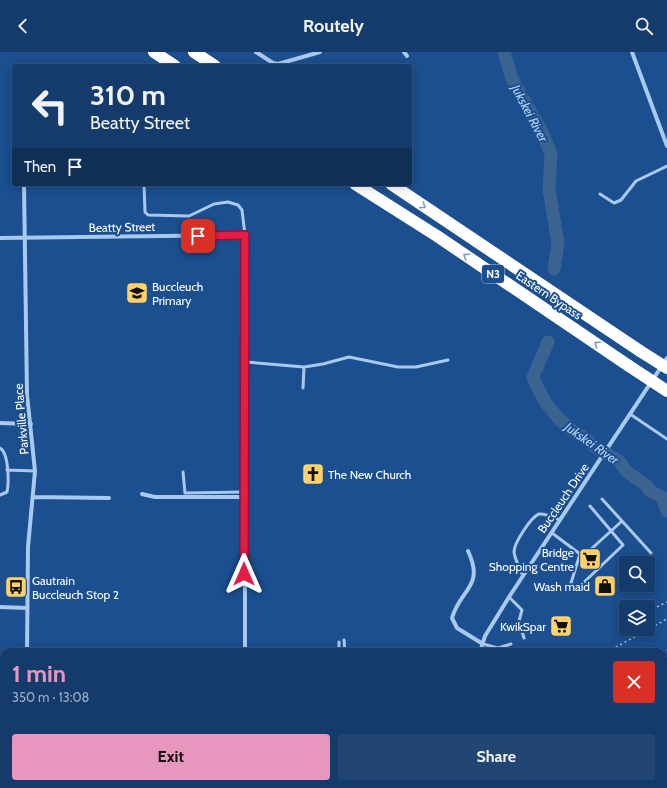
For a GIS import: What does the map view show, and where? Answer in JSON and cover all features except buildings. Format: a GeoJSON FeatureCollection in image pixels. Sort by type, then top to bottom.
{"type":"FeatureCollection","features":[{"type":"Feature","properties":{"kind":"highway"},"geometry":{"type":"LineString","coordinates":[[154,52],[172,64]]}},
{"type":"Feature","properties":{"kind":"highway"},"geometry":{"type":"LineString","coordinates":[[194,52],[212,64]]}},
{"type":"Feature","properties":{"kind":"highway","name":"Eastern Bypass"},"geometry":{"type":"LineString","coordinates":[[358,186],[437,236],[667,391]]}},
{"type":"Feature","properties":{"kind":"highway","name":"Eastern Bypass"},"geometry":{"type":"LineString","coordinates":[[394,186],[667,368]]}},
{"type":"Feature","properties":{"kind":"street"},"geometry":{"type":"LineString","coordinates":[[256,52],[275,64],[320,52]]}},
{"type":"Feature","properties":{"kind":"street"},"geometry":{"type":"LineString","coordinates":[[404,52],[407,56]]}},
{"type":"Feature","properties":{"kind":"street"},"geometry":{"type":"LineString","coordinates":[[632,52],[667,146]]}},
{"type":"Feature","properties":{"kind":"street","name":"Parkville Place"},"geometry":{"type":"LineString","coordinates":[[24,186],[27,395],[35,471],[34,497],[28,547],[27,648]]}},
{"type":"Feature","properties":{"kind":"street"},"geometry":{"type":"LineString","coordinates":[[244,648],[246,362],[245,235]]}},
{"type":"Feature","properties":{"kind":"street","name":"Beatty Street"},"geometry":{"type":"LineString","coordinates":[[0,238],[245,235]]}},
{"type":"Feature","properties":{"kind":"street","name":"Buccleuch Drive"},"geometry":{"type":"LineString","coordinates":[[482,648],[485,636],[509,597],[667,358]]}},
{"type":"Feature","properties":{"kind":"street"},"geometry":{"type":"LineString","coordinates":[[0,423],[31,424]]}},
{"type":"Feature","properties":{"kind":"street"},"geometry":{"type":"LineString","coordinates":[[142,494],[155,497],[244,495]]}},
{"type":"Feature","properties":{"kind":"street"},"geometry":{"type":"LineString","coordinates":[[34,497],[109,498]]}},
{"type":"Feature","properties":{"kind":"street"},"geometry":{"type":"LineString","coordinates":[[468,551],[473,562],[472,585],[454,609],[452,618],[457,628],[483,644]]}},
{"type":"Feature","properties":{"kind":"street"},"geometry":{"type":"LineString","coordinates":[[0,608],[27,608]]}},
{"type":"Feature","properties":{"kind":"lane"},"geometry":{"type":"LineString","coordinates":[[600,194],[609,202],[614,203],[621,200],[636,181],[667,166]]}},
{"type":"Feature","properties":{"kind":"lane"},"geometry":{"type":"LineString","coordinates":[[144,186],[145,212],[148,215],[189,216],[214,204],[228,202],[238,205],[242,210],[245,235]]}},
{"type":"Feature","properties":{"kind":"lane"},"geometry":{"type":"LineString","coordinates":[[246,362],[304,367],[349,357],[398,368],[416,367],[448,360]]}},
{"type":"Feature","properties":{"kind":"lane"},"geometry":{"type":"LineString","coordinates":[[303,388],[304,367]]}},
{"type":"Feature","properties":{"kind":"lane"},"geometry":{"type":"LineString","coordinates":[[630,414],[667,439]]}},
{"type":"Feature","properties":{"kind":"lane"},"geometry":{"type":"LineString","coordinates":[[0,448],[6,455],[7,470],[7,490],[4,494],[0,495]]}},
{"type":"Feature","properties":{"kind":"lane"},"geometry":{"type":"LineString","coordinates":[[7,470],[35,471]]}},
{"type":"Feature","properties":{"kind":"lane"},"geometry":{"type":"LineString","coordinates":[[183,472],[185,493],[244,495]]}},
{"type":"Feature","properties":{"kind":"lane"},"geometry":{"type":"LineString","coordinates":[[602,498],[651,553]]}},
{"type":"Feature","properties":{"kind":"lane"},"geometry":{"type":"LineString","coordinates":[[580,554],[572,583],[576,588],[579,587],[623,545],[590,506]]}},
{"type":"Feature","properties":{"kind":"lane"},"geometry":{"type":"LineString","coordinates":[[523,576],[514,554],[516,545],[525,529],[534,517],[538,515],[542,514],[560,520]]}},
{"type":"Feature","properties":{"kind":"lane"},"geometry":{"type":"LineString","coordinates":[[580,554],[589,551],[622,521]]}},
{"type":"Feature","properties":{"kind":"lane"},"geometry":{"type":"LineString","coordinates":[[552,533],[580,554]]}},
{"type":"Feature","properties":{"kind":"lane"},"geometry":{"type":"LineString","coordinates":[[509,597],[522,610],[519,621],[524,638]]}},
{"type":"Feature","properties":{"kind":"lane"},"geometry":{"type":"LineString","coordinates":[[344,640],[344,648]]}},
{"type":"Feature","properties":{"kind":"lane"},"geometry":{"type":"LineString","coordinates":[[339,642],[339,648]]}},
{"type":"Feature","properties":{"kind":"lane"},"geometry":{"type":"LineString","coordinates":[[483,644],[498,648],[512,644]]}},
{"type":"Feature","properties":{"kind":"path"},"geometry":{"type":"LineString","coordinates":[[655,608],[667,602]]}},
{"type":"Feature","properties":{"kind":"path"},"geometry":{"type":"LineString","coordinates":[[614,648],[667,620]]}},
{"type":"Feature","properties":{"kind":"waterway","name":"Jukskei River"},"geometry":{"type":"LineString","coordinates":[[504,52],[512,79],[542,132],[551,154],[549,189],[558,243],[554,269]]}},
{"type":"Feature","properties":{"kind":"waterway","name":"Jukskei River"},"geometry":{"type":"LineString","coordinates":[[548,342],[533,377],[546,403],[559,419],[574,432],[585,438],[595,447],[619,461],[627,472],[646,485],[650,491],[662,497],[667,511]]}},
{"type":"Feature","properties":{"kind":"place","name":"Buccleuch Primary"},"geometry":{"type":"Point","coordinates":[137,293]}},
{"type":"Feature","properties":{"kind":"place","name":"The New Church"},"geometry":{"type":"Point","coordinates":[313,474]}},
{"type":"Feature","properties":{"kind":"place","name":"Bridge Shopping Centre"},"geometry":{"type":"Point","coordinates":[590,559]}},
{"type":"Feature","properties":{"kind":"place","name":"Wash maid"},"geometry":{"type":"Point","coordinates":[605,586]}},
{"type":"Feature","properties":{"kind":"place","name":"Gautrain Buccleuch Stop 2"},"geometry":{"type":"Point","coordinates":[16,587]}},
{"type":"Feature","properties":{"kind":"place","name":"KwikSpar"},"geometry":{"type":"Point","coordinates":[561,626]}},
{"type":"Feature","properties":{"kind":"route"},"geometry":{"type":"LineString","coordinates":[[198,236],[245,235],[246,362],[244,574]]}}]}
